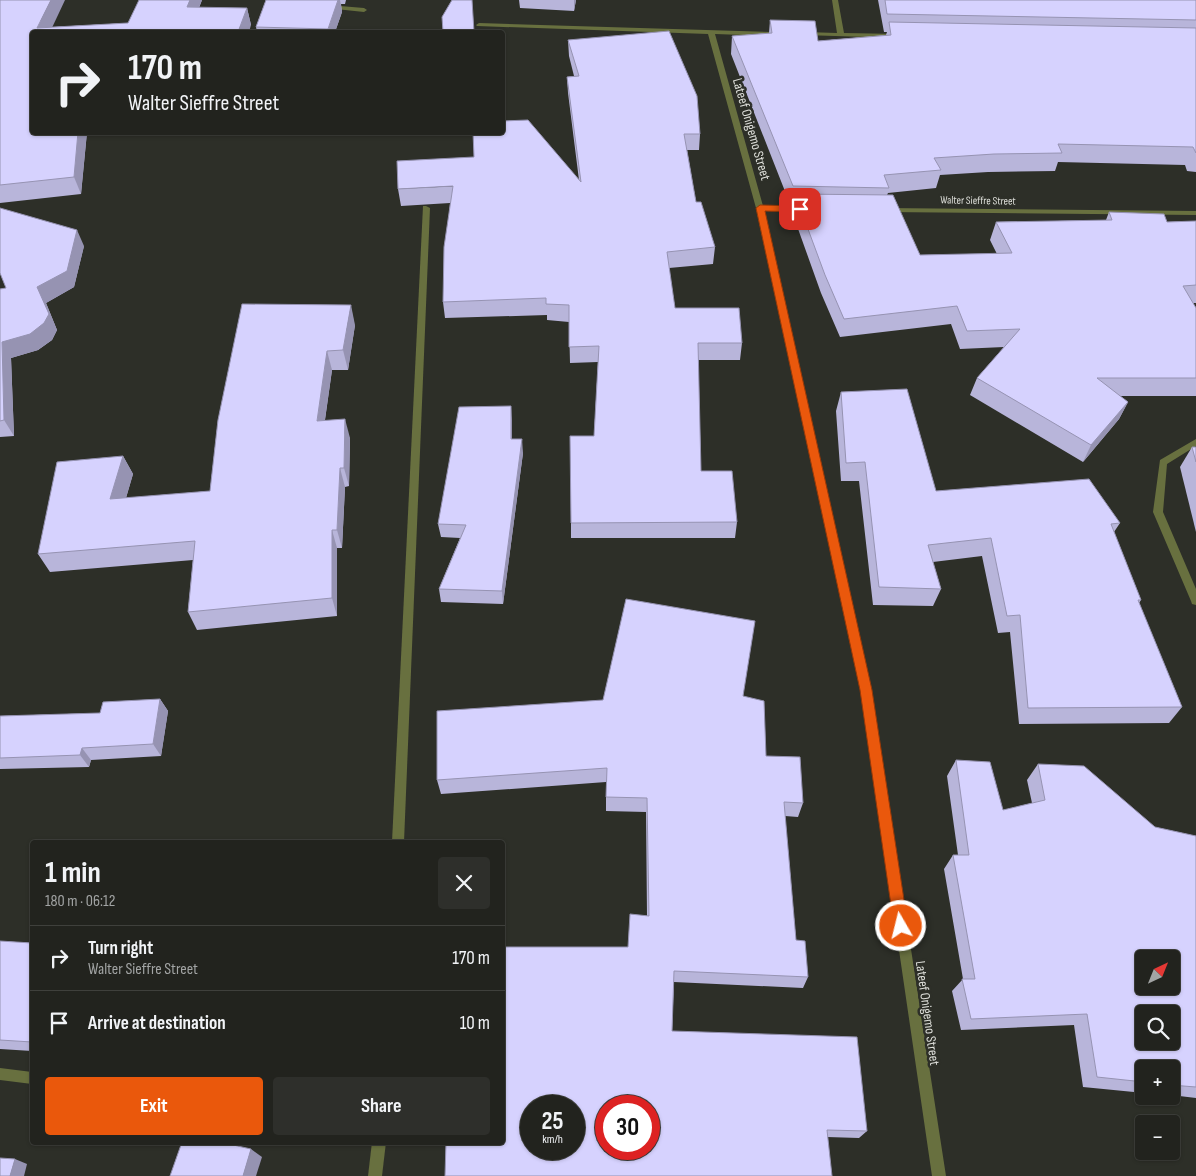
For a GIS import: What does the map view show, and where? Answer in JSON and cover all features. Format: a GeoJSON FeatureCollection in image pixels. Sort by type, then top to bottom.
{"type":"FeatureCollection","features":[{"type":"Feature","properties":{"kind":"street"},"geometry":{"type":"LineString","coordinates":[[834,0],[841,34]]}},
{"type":"Feature","properties":{"kind":"street"},"geometry":{"type":"LineString","coordinates":[[318,6],[364,10]]}},
{"type":"Feature","properties":{"kind":"street"},"geometry":{"type":"LineString","coordinates":[[479,25],[781,34]]}},
{"type":"Feature","properties":{"kind":"street","name":"Lateef Onigemo Street"},"geometry":{"type":"LineString","coordinates":[[711,33],[760,208],[866,690],[939,1176]]}},
{"type":"Feature","properties":{"kind":"street"},"geometry":{"type":"LineString","coordinates":[[801,34],[910,36]]}},
{"type":"Feature","properties":{"kind":"street"},"geometry":{"type":"LineString","coordinates":[[398,840],[426,208]]}},
{"type":"Feature","properties":{"kind":"street"},"geometry":{"type":"LineString","coordinates":[[760,208],[810,209]]}},
{"type":"Feature","properties":{"kind":"street","name":"Walter Sieffre Street"},"geometry":{"type":"LineString","coordinates":[[879,210],[1196,213]]}},
{"type":"Feature","properties":{"kind":"street"},"geometry":{"type":"LineString","coordinates":[[1196,442],[1163,462],[1158,512],[1196,601]]}},
{"type":"Feature","properties":{"kind":"street"},"geometry":{"type":"LineString","coordinates":[[0,1074],[30,1078]]}},
{"type":"Feature","properties":{"kind":"street"},"geometry":{"type":"LineString","coordinates":[[375,1176],[378,1145]]}},
{"type":"Feature","properties":{"kind":"building"},"geometry":{"type":"Polygon","coordinates":[[[0,0],[51,0],[37,28],[128,23],[139,0],[190,0],[187,7],[247,8],[239,30],[30,30],[30,135],[78,135],[74,177],[0,185],[0,0]]]}},
{"type":"Feature","properties":{"kind":"building"},"geometry":{"type":"Polygon","coordinates":[[[266,0],[338,0],[328,29],[256,27],[266,0]]]}},
{"type":"Feature","properties":{"kind":"building"},"geometry":{"type":"Polygon","coordinates":[[[452,0],[472,0],[474,30],[443,30],[442,17],[452,0]]]}},
{"type":"Feature","properties":{"kind":"building"},"geometry":{"type":"Polygon","coordinates":[[[885,0],[1196,0],[1196,20],[887,14],[885,0]]]}},
{"type":"Feature","properties":{"kind":"building"},"geometry":{"type":"Polygon","coordinates":[[[770,20],[815,21],[818,41],[891,35],[889,22],[1196,28],[1196,153],[1193,147],[1058,144],[1062,153],[994,154],[934,158],[941,170],[884,175],[889,188],[793,186],[732,36],[772,33],[770,20]]]}},
{"type":"Feature","properties":{"kind":"building"},"geometry":{"type":"Polygon","coordinates":[[[669,31],[697,96],[700,134],[684,134],[696,202],[701,202],[715,247],[667,252],[675,308],[739,308],[742,343],[698,343],[701,471],[732,471],[737,522],[571,523],[570,436],[594,436],[599,346],[569,347],[569,305],[546,304],[546,298],[443,302],[444,247],[453,186],[398,189],[397,161],[474,157],[473,135],[505,135],[505,121],[528,120],[581,182],[567,77],[579,76],[568,40],[669,31]]]}},
{"type":"Feature","properties":{"kind":"building"},"geometry":{"type":"Polygon","coordinates":[[[795,194],[893,195],[920,255],[1012,253],[996,222],[1112,220],[1109,212],[1164,214],[1167,222],[1196,221],[1196,285],[1183,286],[1196,308],[1196,378],[1097,378],[1128,402],[1091,445],[977,378],[1020,329],[967,331],[957,306],[844,319],[825,275],[795,194]]]}},
{"type":"Feature","properties":{"kind":"building"},"geometry":{"type":"Polygon","coordinates":[[[0,208],[77,230],[67,271],[37,287],[49,314],[44,323],[30,334],[2,342],[4,420],[0,421],[0,289],[6,288],[0,273],[0,208]]]}},
{"type":"Feature","properties":{"kind":"building"},"geometry":{"type":"Polygon","coordinates":[[[242,304],[351,305],[343,350],[327,351],[317,421],[345,419],[344,468],[340,468],[337,530],[332,530],[332,598],[188,612],[195,541],[38,554],[57,462],[123,456],[110,499],[210,491],[218,420],[242,304]]]}},
{"type":"Feature","properties":{"kind":"building"},"geometry":{"type":"Polygon","coordinates":[[[907,389],[936,491],[1089,479],[1120,523],[1111,524],[1141,600],[1138,600],[1182,707],[1028,708],[1020,615],[1007,616],[991,538],[928,545],[941,589],[879,587],[865,462],[846,463],[841,392],[907,389]]]}},
{"type":"Feature","properties":{"kind":"building"},"geometry":{"type":"Polygon","coordinates":[[[511,406],[511,439],[522,439],[502,591],[439,589],[466,525],[438,524],[459,407],[511,406]]]}},
{"type":"Feature","properties":{"kind":"building"},"geometry":{"type":"Polygon","coordinates":[[[1192,447],[1196,447],[1196,462],[1192,447]]]}},
{"type":"Feature","properties":{"kind":"building"},"geometry":{"type":"Polygon","coordinates":[[[626,599],[755,621],[743,696],[764,701],[766,756],[800,757],[803,803],[784,802],[796,940],[805,941],[808,977],[674,971],[672,1031],[857,1037],[867,1131],[827,1130],[832,1176],[445,1176],[446,1145],[505,1145],[505,947],[628,947],[630,914],[649,916],[647,798],[606,797],[607,768],[437,780],[437,711],[603,700],[626,599]]]}},
{"type":"Feature","properties":{"kind":"building"},"geometry":{"type":"Polygon","coordinates":[[[160,699],[153,744],[82,748],[80,755],[0,758],[0,716],[100,713],[103,702],[160,699]]]}},
{"type":"Feature","properties":{"kind":"building"},"geometry":{"type":"Polygon","coordinates":[[[956,760],[990,762],[1003,810],[1045,800],[1038,764],[1084,766],[1155,827],[1196,836],[1196,1087],[1180,1086],[1180,1060],[1135,1060],[1135,1081],[1097,1077],[1087,1014],[971,1019],[962,979],[975,979],[953,855],[969,855],[956,760]]]}},
{"type":"Feature","properties":{"kind":"building"},"geometry":{"type":"Polygon","coordinates":[[[0,941],[30,943],[30,1042],[0,1040],[0,941]]]}},
{"type":"Feature","properties":{"kind":"building"},"geometry":{"type":"Polygon","coordinates":[[[181,1145],[233,1145],[251,1149],[243,1176],[170,1176],[181,1145]]]}},
{"type":"Feature","properties":{"kind":"building"},"geometry":{"type":"Polygon","coordinates":[[[0,1158],[15,1159],[10,1176],[0,1176],[0,1158]]]}},
{"type":"Feature","properties":{"kind":"route"},"geometry":{"type":"LineString","coordinates":[[800,209],[760,208],[866,690],[901,926]]}}]}
